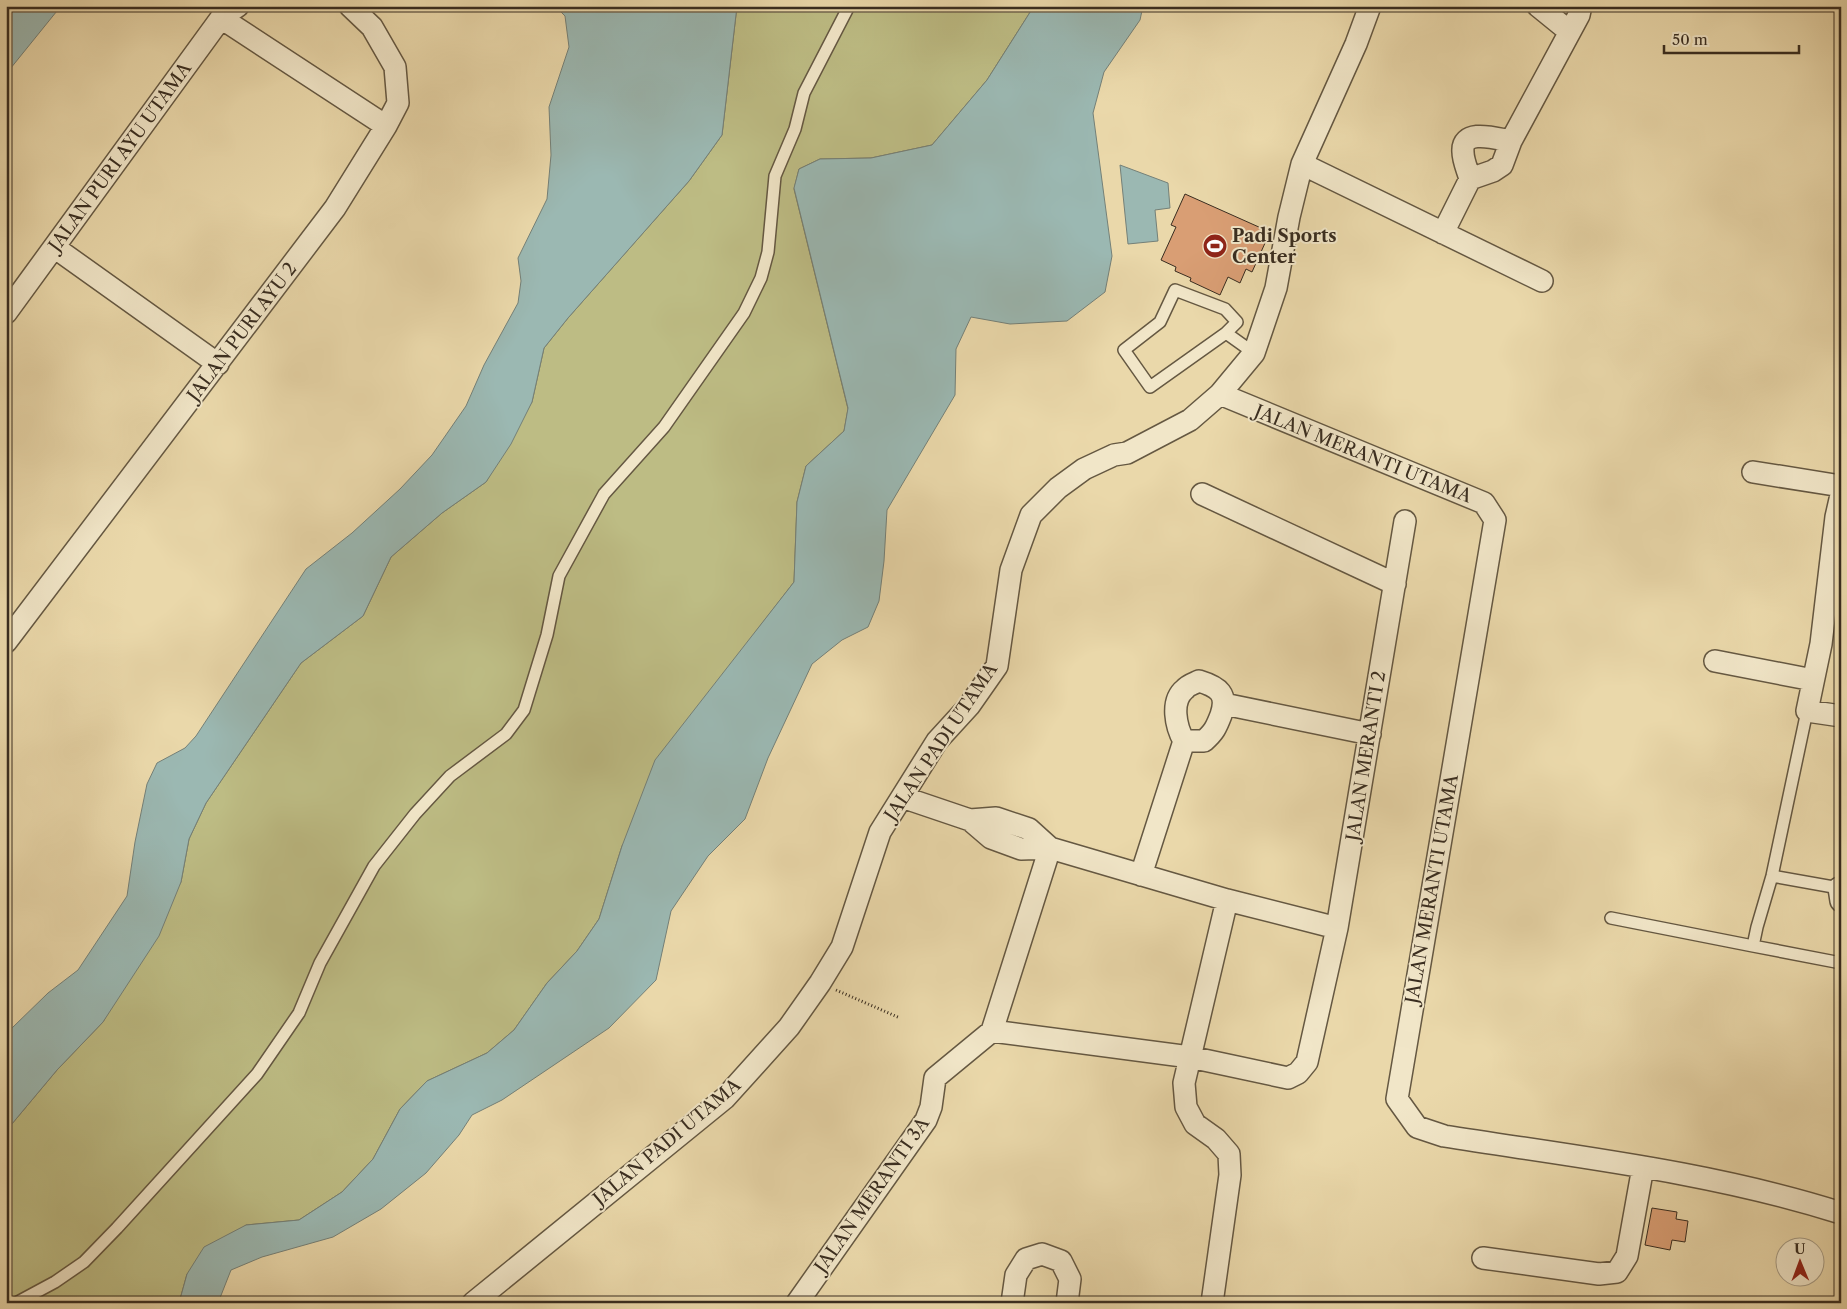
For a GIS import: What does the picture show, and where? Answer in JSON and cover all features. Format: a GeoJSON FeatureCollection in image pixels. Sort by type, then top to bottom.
{"type":"FeatureCollection","features":[{"type":"Feature","properties":{"kind":"street","name":"JALAN PURI AYU 2"},"geometry":{"type":"LineString","coordinates":[[6,642],[218,364],[334,208],[386,126],[398,103],[395,67],[372,27],[350,6]]}},
{"type":"Feature","properties":{"kind":"street","name":"JALAN PADI UTAMA"},"geometry":{"type":"LineString","coordinates":[[472,1303],[725,1098],[789,1027],[820,983],[842,947],[880,832],[937,741],[969,706],[997,666],[1011,570],[1031,514],[1058,488],[1084,469],[1114,455],[1127,453],[1190,420],[1220,394],[1254,353],[1276,288],[1289,217],[1302,164],[1356,44],[1370,6]]}},
{"type":"Feature","properties":{"kind":"street"},"geometry":{"type":"LineString","coordinates":[[1538,6],[1570,32]]}},
{"type":"Feature","properties":{"kind":"street"},"geometry":{"type":"LineString","coordinates":[[1470,179],[1492,172],[1502,165],[1512,142],[1579,15],[1581,6]]}},
{"type":"Feature","properties":{"kind":"street"},"geometry":{"type":"LineString","coordinates":[[229,12],[386,126]]}},
{"type":"Feature","properties":{"kind":"street","name":"JALAN PURI AYU UTAMA"},"geometry":{"type":"LineString","coordinates":[[6,313],[229,12]]}},
{"type":"Feature","properties":{"kind":"street"},"geometry":{"type":"LineString","coordinates":[[1443,233],[1470,179],[1462,152],[1464,144],[1471,137],[1486,136],[1512,142]]}},
{"type":"Feature","properties":{"kind":"street"},"geometry":{"type":"LineString","coordinates":[[1302,164],[1542,281]]}},
{"type":"Feature","properties":{"kind":"street"},"geometry":{"type":"LineString","coordinates":[[54,247],[218,364]]}},
{"type":"Feature","properties":{"kind":"street","name":"JALAN MERANTI UTAMA"},"geometry":{"type":"LineString","coordinates":[[1220,394],[1484,503],[1495,520],[1397,1099],[1417,1127],[1444,1136],[1700,1176],[1841,1213]]}},
{"type":"Feature","properties":{"kind":"street"},"geometry":{"type":"LineString","coordinates":[[1754,472],[1841,486]]}},
{"type":"Feature","properties":{"kind":"street"},"geometry":{"type":"LineString","coordinates":[[1202,494],[1395,584]]}},
{"type":"Feature","properties":{"kind":"street"},"geometry":{"type":"LineString","coordinates":[[1841,495],[1836,517],[1821,644],[1807,711],[1841,716]]}},
{"type":"Feature","properties":{"kind":"street","name":"JALAN MERANTI 2"},"geometry":{"type":"LineString","coordinates":[[992,1031],[1190,1056],[1288,1078],[1298,1074],[1307,1062],[1338,928],[1405,522]]}},
{"type":"Feature","properties":{"kind":"street"},"geometry":{"type":"LineString","coordinates":[[1715,661],[1813,680]]}},
{"type":"Feature","properties":{"kind":"street"},"geometry":{"type":"LineString","coordinates":[[1141,875],[1184,741],[1177,729],[1176,705],[1184,689],[1199,681],[1211,685],[1221,693],[1224,704],[1215,730],[1204,741],[1184,741]]}},
{"type":"Feature","properties":{"kind":"street"},"geometry":{"type":"LineString","coordinates":[[1224,704],[1370,734]]}},
{"type":"Feature","properties":{"kind":"street"},"geometry":{"type":"LineString","coordinates":[[902,796],[970,820],[991,838],[1022,849],[1050,848],[1226,900],[1338,928]]}},
{"type":"Feature","properties":{"kind":"street"},"geometry":{"type":"LineString","coordinates":[[992,1031],[1050,848]]}},
{"type":"Feature","properties":{"kind":"street"},"geometry":{"type":"LineString","coordinates":[[1212,1303],[1230,1175],[1229,1154],[1216,1139],[1195,1124],[1186,1107],[1184,1083],[1226,900]]}},
{"type":"Feature","properties":{"kind":"street","name":"JALAN MERANTI 3A"},"geometry":{"type":"LineString","coordinates":[[798,1303],[926,1120],[931,1106],[935,1078],[992,1031]]}},
{"type":"Feature","properties":{"kind":"street"},"geometry":{"type":"LineString","coordinates":[[1483,1258],[1599,1274],[1617,1272],[1627,1256],[1643,1167]]}},
{"type":"Feature","properties":{"kind":"street"},"geometry":{"type":"LineString","coordinates":[[1012,1303],[1016,1275],[1026,1259],[1042,1254],[1061,1261],[1070,1279],[1067,1303]]}},
{"type":"Feature","properties":{"kind":"lane"},"geometry":{"type":"LineString","coordinates":[[16,1303],[55,1282],[84,1262],[257,1074],[299,1013],[320,963],[374,866],[415,814],[450,776],[506,734],[524,710],[547,636],[559,576],[604,494],[664,427],[744,313],[761,278],[768,252],[775,176],[795,129],[804,93],[849,6]]}},
{"type":"Feature","properties":{"kind":"lane"},"geometry":{"type":"LineString","coordinates":[[1175,290],[1226,309],[1237,322],[1226,332],[1150,386],[1124,350],[1160,322],[1175,290]]}},
{"type":"Feature","properties":{"kind":"lane"},"geometry":{"type":"LineString","coordinates":[[1226,332],[1254,353]]}},
{"type":"Feature","properties":{"kind":"lane"},"geometry":{"type":"LineString","coordinates":[[1753,946],[1772,876],[1807,711]]}},
{"type":"Feature","properties":{"kind":"lane"},"geometry":{"type":"LineString","coordinates":[[1772,876],[1840,892]]}},
{"type":"Feature","properties":{"kind":"lane"},"geometry":{"type":"LineString","coordinates":[[1611,918],[1841,963]]}},
{"type":"Feature","properties":{"kind":"path"},"geometry":{"type":"LineString","coordinates":[[820,983],[900,1018]]}},
{"type":"Feature","properties":{"kind":"shaded area"},"geometry":{"type":"Polygon","coordinates":[[[737,6],[1034,6],[987,80],[932,145],[871,158],[820,159],[799,169],[794,189],[848,409],[844,431],[806,466],[797,502],[794,582],[757,630],[622,846],[599,919],[577,951],[547,983],[514,1030],[487,1053],[427,1081],[400,1109],[373,1159],[342,1192],[299,1220],[246,1225],[187,1274],[179,1303],[6,1303],[6,1131],[57,1070],[103,1022],[181,882],[189,839],[206,803],[301,663],[363,616],[391,557],[442,513],[486,482],[532,402],[544,348],[568,318],[689,181],[722,135],[737,6]]]}},
{"type":"Feature","properties":{"kind":"water"},"geometry":{"type":"Polygon","coordinates":[[[6,6],[61,6],[6,74],[6,6]]]}},
{"type":"Feature","properties":{"kind":"water"},"geometry":{"type":"Polygon","coordinates":[[[555,6],[737,6],[722,135],[689,181],[568,318],[544,348],[532,402],[511,444],[486,482],[442,513],[391,557],[363,616],[301,663],[206,803],[189,839],[181,882],[159,936],[103,1022],[57,1070],[6,1131],[6,1036],[48,993],[78,970],[127,896],[135,842],[147,784],[157,763],[185,748],[196,736],[306,569],[352,533],[400,489],[432,455],[466,406],[484,365],[518,303],[521,281],[518,258],[547,199],[551,155],[549,107],[569,47],[565,16],[555,6]]]}},
{"type":"Feature","properties":{"kind":"water"},"geometry":{"type":"Polygon","coordinates":[[[1034,6],[1143,6],[1140,20],[1104,72],[1093,113],[1112,256],[1105,292],[1067,321],[1010,324],[971,317],[956,349],[955,395],[887,510],[879,601],[868,627],[842,640],[812,664],[768,758],[745,819],[708,856],[671,911],[656,980],[609,1028],[502,1100],[472,1115],[459,1135],[426,1173],[381,1209],[333,1237],[262,1257],[231,1270],[218,1303],[179,1303],[187,1274],[204,1247],[246,1225],[299,1220],[342,1192],[373,1159],[400,1109],[427,1081],[487,1053],[514,1030],[547,983],[577,951],[599,919],[622,846],[655,760],[794,582],[797,502],[806,466],[844,431],[848,408],[794,188],[799,169],[820,159],[871,158],[932,145],[987,80],[1034,6]]]}},
{"type":"Feature","properties":{"kind":"water"},"geometry":{"type":"Polygon","coordinates":[[[1120,165],[1168,183],[1170,208],[1155,210],[1158,241],[1128,244],[1120,165]]]}},
{"type":"Feature","properties":{"kind":"building","name":"Padi Sports Center"},"geometry":{"type":"Polygon","coordinates":[[[1185,194],[1270,232],[1252,272],[1246,269],[1240,283],[1228,277],[1220,295],[1190,281],[1191,278],[1175,271],[1176,267],[1161,260],[1176,227],[1171,225],[1185,194]]]}},
{"type":"Feature","properties":{"kind":"building"},"geometry":{"type":"Polygon","coordinates":[[[1652,1208],[1677,1212],[1676,1219],[1688,1221],[1685,1242],[1672,1240],[1670,1250],[1645,1245],[1652,1208]]]}},
{"type":"Feature","properties":{"kind":"place","name":"Padi Sports Center"},"geometry":{"type":"Point","coordinates":[1215,246]}}]}
